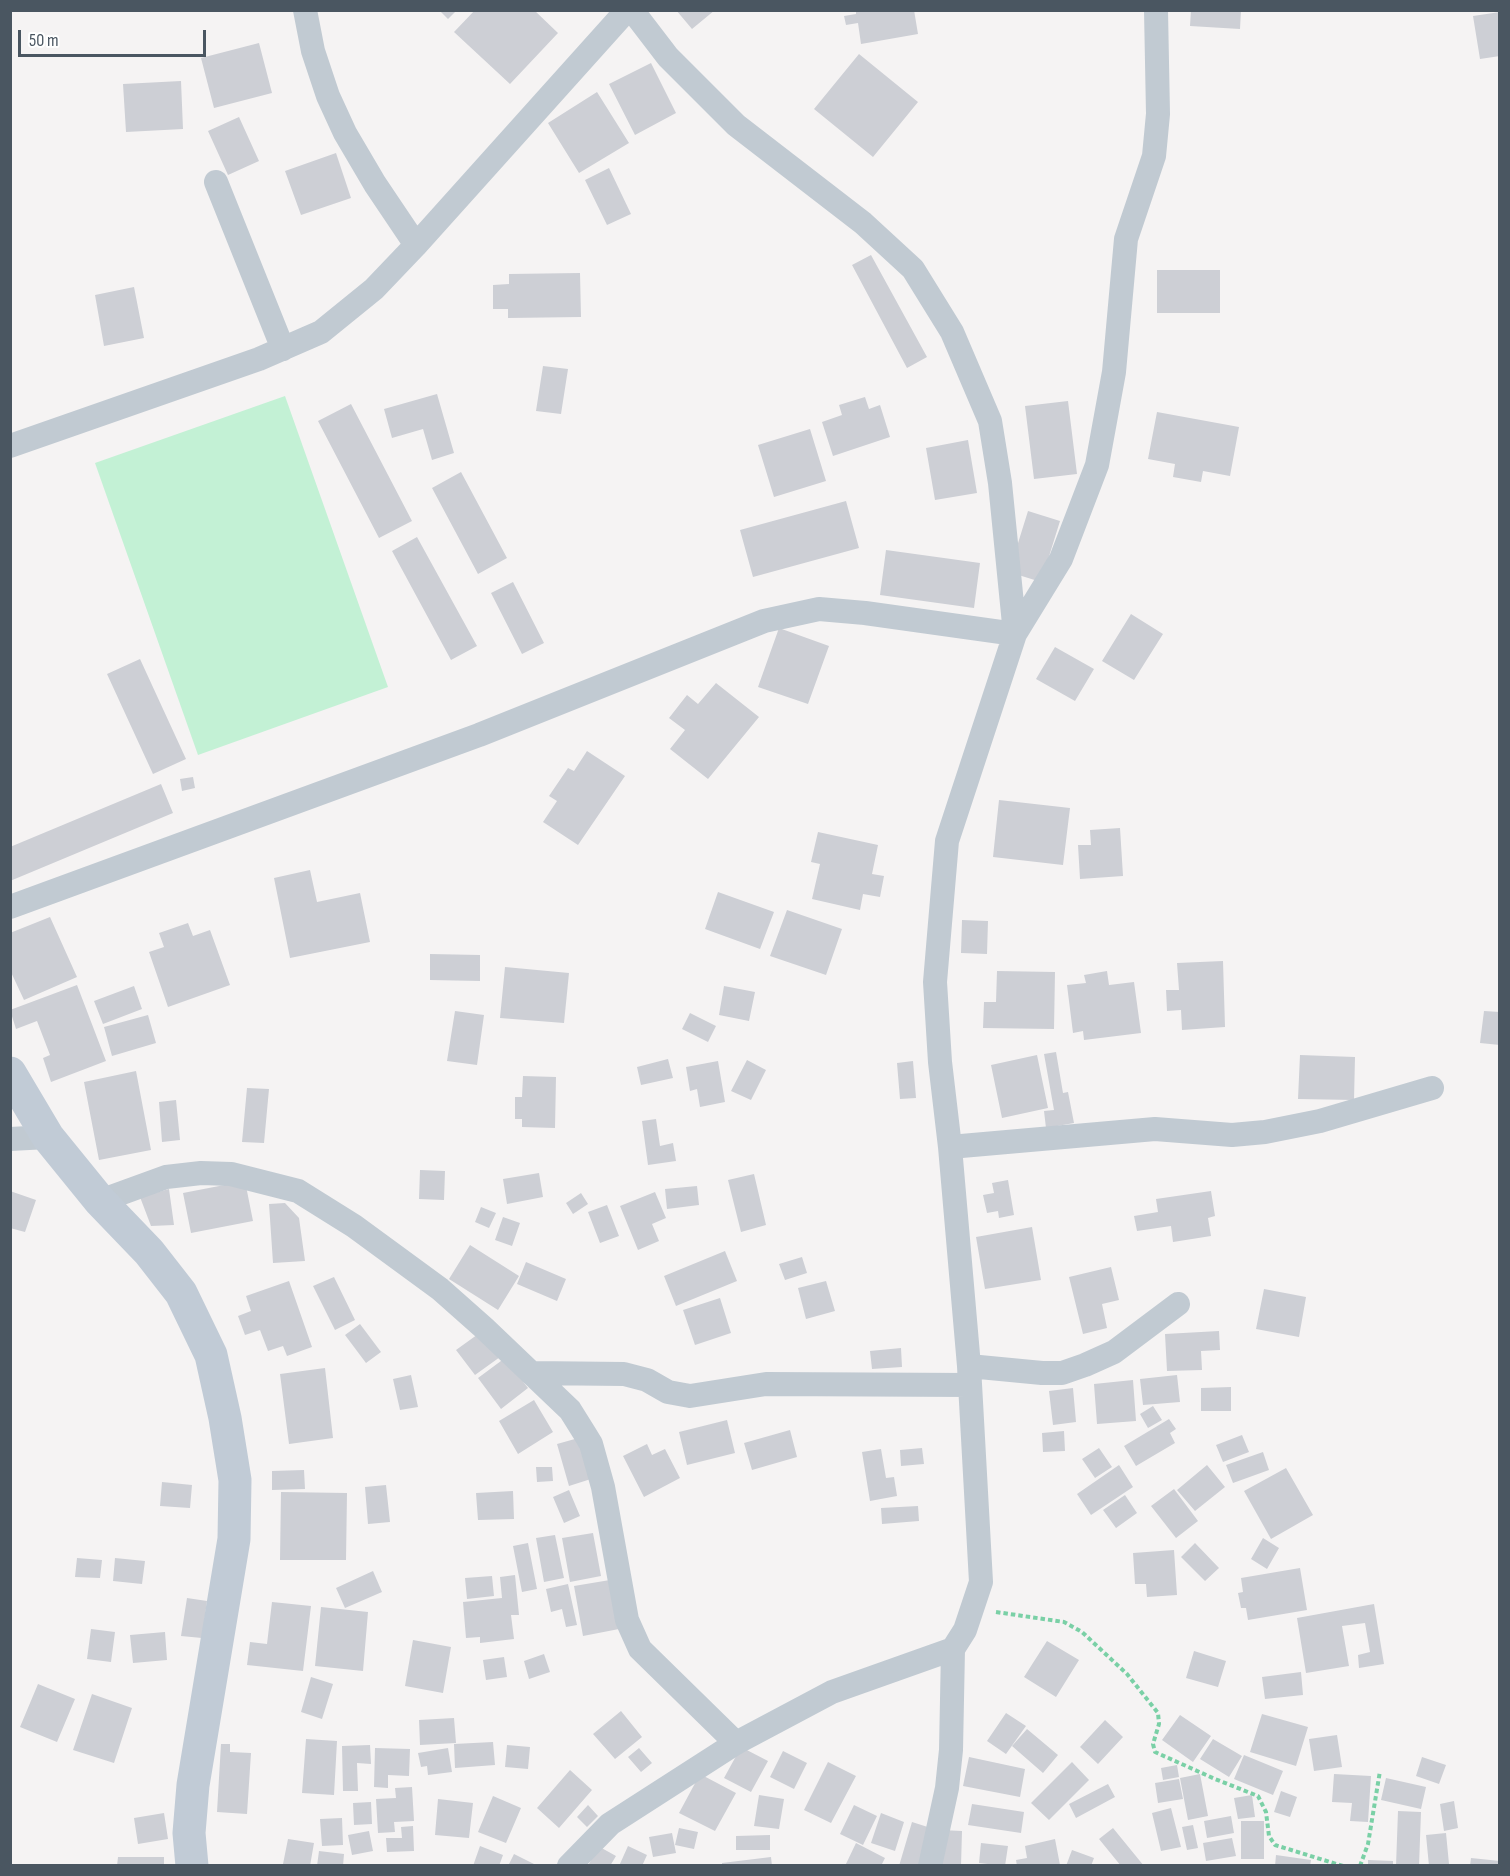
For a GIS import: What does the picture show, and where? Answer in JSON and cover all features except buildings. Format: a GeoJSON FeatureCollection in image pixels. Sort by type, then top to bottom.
{"type":"FeatureCollection","features":[{"type":"Feature","properties":{"kind":"street"},"geometry":{"type":"LineString","coordinates":[[305,10],[313,51],[328,96],[345,133],[375,184],[416,245]]}},
{"type":"Feature","properties":{"kind":"street"},"geometry":{"type":"LineString","coordinates":[[10,446],[259,359],[321,332],[374,289],[416,245],[627,10]]}},
{"type":"Feature","properties":{"kind":"street"},"geometry":{"type":"LineString","coordinates":[[632,10],[668,57],[736,125],[863,223],[913,269],[947,323],[990,422],[1000,483],[1015,634]]}},
{"type":"Feature","properties":{"kind":"street"},"geometry":{"type":"LineString","coordinates":[[930,1866],[947,1788],[951,1739],[953,1649],[965,1630],[981,1582],[970,1376],[950,1147],[940,1062],[935,982],[947,841],[1015,634],[1061,559],[1097,465],[1114,372],[1126,238],[1154,156],[1158,114],[1156,10]]}},
{"type":"Feature","properties":{"kind":"street"},"geometry":{"type":"LineString","coordinates":[[216,182],[284,349]]}},
{"type":"Feature","properties":{"kind":"street"},"geometry":{"type":"LineString","coordinates":[[10,907],[479,735],[764,621],[819,609],[865,613],[1015,634]]}},
{"type":"Feature","properties":{"kind":"street"},"geometry":{"type":"LineString","coordinates":[[10,1073],[48,1137],[100,1201],[149,1251],[181,1293],[211,1355],[225,1418],[235,1480],[234,1539],[193,1785],[189,1833],[192,1866]]}},
{"type":"Feature","properties":{"kind":"street"},"geometry":{"type":"LineString","coordinates":[[950,1147],[1155,1129],[1232,1135],[1265,1132],[1320,1120],[1432,1088]]}},
{"type":"Feature","properties":{"kind":"street"},"geometry":{"type":"LineString","coordinates":[[10,1140],[48,1137]]}},
{"type":"Feature","properties":{"kind":"street"},"geometry":{"type":"LineString","coordinates":[[100,1201],[166,1177],[201,1173],[231,1174],[298,1191],[354,1226],[415,1270],[484,1328],[570,1410],[591,1444],[603,1487],[627,1620],[640,1649],[736,1743]]}},
{"type":"Feature","properties":{"kind":"street"},"geometry":{"type":"LineString","coordinates":[[531,1373],[624,1374],[647,1380],[668,1392],[690,1396],[766,1384],[1062,1373],[1114,1352],[1178,1304]]}},
{"type":"Feature","properties":{"kind":"street"},"geometry":{"type":"LineString","coordinates":[[569,1866],[610,1824],[736,1743],[832,1692],[953,1649]]}},
{"type":"Feature","properties":{"kind":"path"},"geometry":{"type":"LineString","coordinates":[[972,1609],[1064,1622],[1082,1632],[1127,1674],[1158,1713],[1159,1724],[1153,1744],[1155,1752],[1258,1796],[1266,1812],[1269,1836],[1275,1845],[1343,1866]]}},
{"type":"Feature","properties":{"kind":"path"},"geometry":{"type":"LineString","coordinates":[[1360,1866],[1368,1844],[1380,1771]]}},
{"type":"Feature","properties":{"kind":"green space"},"geometry":{"type":"Polygon","coordinates":[[[285,396],[388,687],[198,755],[95,463],[285,396]]]}}]}
